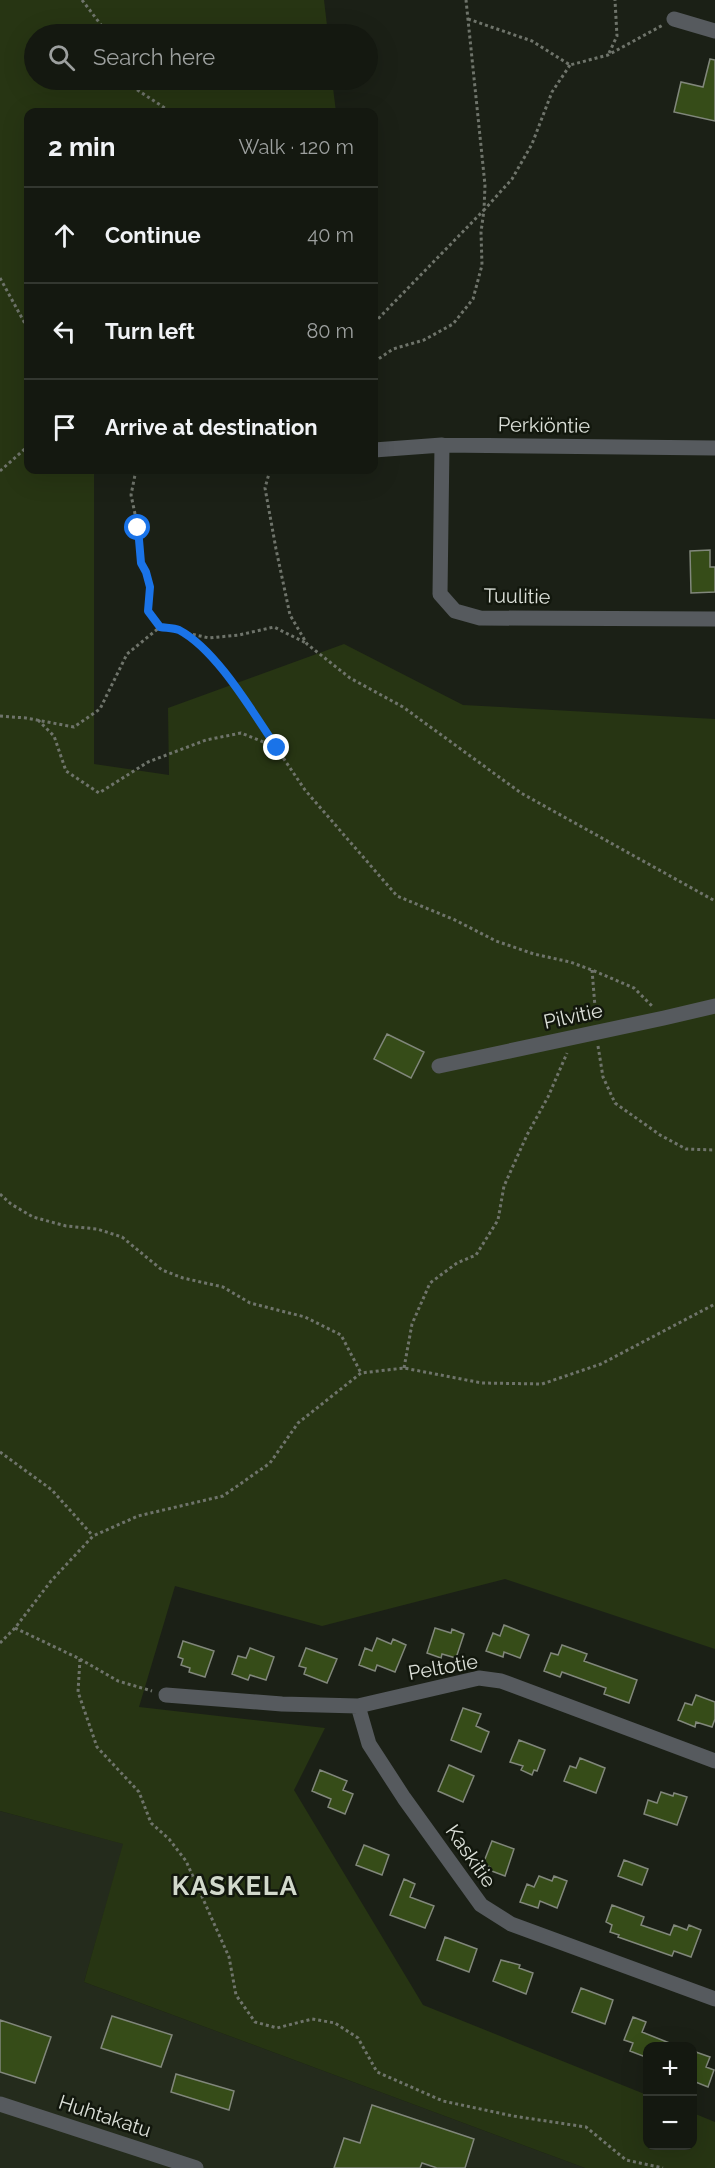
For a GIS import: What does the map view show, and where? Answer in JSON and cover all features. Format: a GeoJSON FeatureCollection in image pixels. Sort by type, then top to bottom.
{"type":"FeatureCollection","features":[{"type":"Feature","properties":{"kind":"street"},"geometry":{"type":"LineString","coordinates":[[674,19],[715,31]]}},
{"type":"Feature","properties":{"kind":"street","name":"Perkiöntie"},"geometry":{"type":"LineString","coordinates":[[378,450],[442,445],[715,448]]}},
{"type":"Feature","properties":{"kind":"street","name":"Tuulitie"},"geometry":{"type":"LineString","coordinates":[[442,445],[440,594],[455,611],[480,618],[715,619]]}},
{"type":"Feature","properties":{"kind":"street","name":"Pilvitie"},"geometry":{"type":"LineString","coordinates":[[439,1066],[715,1005]]}},
{"type":"Feature","properties":{"kind":"street","name":"Peltotie"},"geometry":{"type":"LineString","coordinates":[[166,1695],[282,1704],[358,1706],[479,1678],[501,1681],[715,1761]]}},
{"type":"Feature","properties":{"kind":"street","name":"Kaskitie"},"geometry":{"type":"LineString","coordinates":[[358,1706],[369,1744],[481,1905],[511,1924],[715,1999]]}},
{"type":"Feature","properties":{"kind":"street","name":"Huhtakatu"},"geometry":{"type":"LineString","coordinates":[[0,2104],[196,2168]]}},
{"type":"Feature","properties":{"kind":"path"},"geometry":{"type":"LineString","coordinates":[[82,0],[100,24]]}},
{"type":"Feature","properties":{"kind":"path"},"geometry":{"type":"LineString","coordinates":[[378,359],[393,350],[424,340],[453,324],[473,299],[482,265],[481,232],[485,185],[466,0]]}},
{"type":"Feature","properties":{"kind":"path"},"geometry":{"type":"LineString","coordinates":[[608,55],[617,36],[615,0]]}},
{"type":"Feature","properties":{"kind":"path"},"geometry":{"type":"LineString","coordinates":[[468,19],[532,41],[570,65]]}},
{"type":"Feature","properties":{"kind":"path"},"geometry":{"type":"LineString","coordinates":[[378,319],[512,179],[532,144],[552,92],[570,65],[608,55],[674,19]]}},
{"type":"Feature","properties":{"kind":"path"},"geometry":{"type":"LineString","coordinates":[[137,90],[165,108]]}},
{"type":"Feature","properties":{"kind":"path"},"geometry":{"type":"LineString","coordinates":[[0,278],[24,322]]}},
{"type":"Feature","properties":{"kind":"path"},"geometry":{"type":"LineString","coordinates":[[0,471],[24,450]]}},
{"type":"Feature","properties":{"kind":"path"},"geometry":{"type":"LineString","coordinates":[[135,474],[131,495],[138,528],[141,563],[150,587],[148,611],[160,627]]}},
{"type":"Feature","properties":{"kind":"path"},"geometry":{"type":"LineString","coordinates":[[269,474],[265,488],[290,615],[307,644]]}},
{"type":"Feature","properties":{"kind":"path"},"geometry":{"type":"LineString","coordinates":[[0,716],[74,727],[100,710],[127,654],[160,627],[178,629],[209,638],[239,635],[274,627],[307,644],[350,678],[403,707],[521,793],[715,901]]}},
{"type":"Feature","properties":{"kind":"path"},"geometry":{"type":"LineString","coordinates":[[178,629],[207,652],[223,669],[305,790],[397,896],[455,920],[496,941],[534,954],[570,962],[634,988],[664,1018]]}},
{"type":"Feature","properties":{"kind":"path"},"geometry":{"type":"LineString","coordinates":[[38,720],[54,736],[66,771],[99,793],[148,762],[206,741],[241,733],[277,748]]}},
{"type":"Feature","properties":{"kind":"path"},"geometry":{"type":"LineString","coordinates":[[592,970],[603,1077],[615,1103],[660,1135],[686,1149],[715,1150]]}},
{"type":"Feature","properties":{"kind":"path"},"geometry":{"type":"LineString","coordinates":[[404,1368],[412,1324],[430,1283],[457,1263],[476,1255],[498,1220],[504,1186],[527,1135],[548,1097],[574,1037]]}},
{"type":"Feature","properties":{"kind":"path"},"geometry":{"type":"LineString","coordinates":[[0,1194],[11,1204],[33,1217],[66,1226],[97,1229],[122,1237],[162,1270],[223,1287],[250,1303],[305,1317],[340,1335],[361,1373]]}},
{"type":"Feature","properties":{"kind":"path"},"geometry":{"type":"LineString","coordinates":[[0,1643],[15,1628],[51,1581],[93,1536],[138,1516],[223,1496],[270,1462],[298,1423],[361,1373],[404,1368],[482,1383],[542,1384],[601,1364],[715,1304]]}},
{"type":"Feature","properties":{"kind":"path"},"geometry":{"type":"LineString","coordinates":[[0,1452],[52,1490],[93,1536]]}},
{"type":"Feature","properties":{"kind":"path"},"geometry":{"type":"LineString","coordinates":[[15,1628],[80,1659],[118,1681],[166,1695]]}},
{"type":"Feature","properties":{"kind":"path"},"geometry":{"type":"LineString","coordinates":[[80,1659],[78,1692],[97,1747],[139,1791],[151,1823],[169,1839],[186,1861],[229,1957],[236,1995],[255,2022],[277,2028],[312,2019],[335,2023],[358,2038],[378,2073],[443,2101],[513,2116],[586,2127],[626,2160],[663,2168]]}},
{"type":"Feature","properties":{"kind":"shaded area"},"geometry":{"type":"Polygon","coordinates":[[[0,1811],[124,1844],[84,1982],[585,2168],[0,2168],[0,1811]]]}},
{"type":"Feature","properties":{"kind":"green space"},"geometry":{"type":"Polygon","coordinates":[[[0,0],[324,0],[327,24],[24,24],[24,90],[333,90],[336,108],[24,108],[24,474],[94,474],[94,764],[169,775],[168,708],[344,644],[463,705],[715,719],[715,1649],[505,1579],[322,1626],[175,1586],[139,1707],[325,1728],[294,1790],[423,2005],[643,2093],[643,2150],[697,2150],[697,2115],[715,2122],[715,2168],[585,2168],[84,1982],[123,1844],[0,1811],[0,0]]]}},
{"type":"Feature","properties":{"kind":"building"},"geometry":{"type":"Polygon","coordinates":[[[710,59],[715,60],[715,121],[674,112],[681,82],[703,87],[710,59]]]}},
{"type":"Feature","properties":{"kind":"building"},"geometry":{"type":"Polygon","coordinates":[[[710,550],[710,567],[715,567],[715,592],[691,593],[690,551],[710,550]]]}},
{"type":"Feature","properties":{"kind":"building"},"geometry":{"type":"Polygon","coordinates":[[[387,1034],[424,1052],[411,1078],[374,1059],[387,1034]]]}},
{"type":"Feature","properties":{"kind":"building"},"geometry":{"type":"Polygon","coordinates":[[[504,1625],[529,1635],[520,1658],[504,1652],[503,1657],[486,1651],[493,1633],[500,1636],[504,1625]]]}},
{"type":"Feature","properties":{"kind":"building"},"geometry":{"type":"Polygon","coordinates":[[[435,1628],[451,1633],[452,1629],[464,1634],[456,1658],[442,1654],[441,1658],[427,1653],[435,1628]]]}},
{"type":"Feature","properties":{"kind":"building"},"geometry":{"type":"Polygon","coordinates":[[[377,1638],[391,1644],[393,1639],[406,1645],[395,1672],[377,1665],[375,1671],[359,1665],[365,1648],[372,1651],[377,1638]]]}},
{"type":"Feature","properties":{"kind":"building"},"geometry":{"type":"Polygon","coordinates":[[[183,1641],[214,1651],[205,1677],[189,1672],[190,1668],[181,1665],[183,1659],[178,1657],[183,1641]]]}},
{"type":"Feature","properties":{"kind":"building"},"geometry":{"type":"Polygon","coordinates":[[[562,1645],[587,1654],[584,1661],[637,1680],[629,1703],[604,1694],[606,1688],[562,1672],[560,1677],[544,1671],[551,1653],[558,1655],[562,1645]]]}},
{"type":"Feature","properties":{"kind":"building"},"geometry":{"type":"Polygon","coordinates":[[[250,1648],[274,1657],[266,1680],[250,1675],[248,1680],[232,1674],[238,1656],[246,1658],[250,1648]]]}},
{"type":"Feature","properties":{"kind":"building"},"geometry":{"type":"Polygon","coordinates":[[[306,1648],[337,1659],[327,1683],[304,1674],[306,1668],[299,1666],[306,1648]]]}},
{"type":"Feature","properties":{"kind":"building"},"geometry":{"type":"Polygon","coordinates":[[[696,1695],[715,1702],[715,1719],[712,1727],[696,1722],[695,1727],[678,1720],[685,1703],[692,1705],[696,1695]]]}},
{"type":"Feature","properties":{"kind":"building"},"geometry":{"type":"Polygon","coordinates":[[[463,1708],[481,1714],[476,1726],[489,1732],[481,1752],[451,1740],[463,1708]]]}},
{"type":"Feature","properties":{"kind":"building"},"geometry":{"type":"Polygon","coordinates":[[[519,1740],[545,1750],[537,1771],[534,1770],[532,1775],[521,1770],[523,1766],[510,1762],[519,1740]]]}},
{"type":"Feature","properties":{"kind":"building"},"geometry":{"type":"Polygon","coordinates":[[[580,1758],[605,1768],[596,1793],[564,1781],[570,1766],[576,1768],[580,1758]]]}},
{"type":"Feature","properties":{"kind":"building"},"geometry":{"type":"Polygon","coordinates":[[[449,1765],[474,1776],[463,1802],[438,1791],[449,1765]]]}},
{"type":"Feature","properties":{"kind":"building"},"geometry":{"type":"Polygon","coordinates":[[[320,1770],[347,1781],[343,1790],[353,1794],[345,1814],[328,1807],[331,1799],[312,1791],[320,1770]]]}},
{"type":"Feature","properties":{"kind":"building"},"geometry":{"type":"Polygon","coordinates":[[[661,1792],[687,1797],[677,1825],[644,1814],[648,1800],[657,1803],[661,1792]]]}},
{"type":"Feature","properties":{"kind":"building"},"geometry":{"type":"Polygon","coordinates":[[[492,1841],[514,1849],[505,1876],[489,1870],[490,1867],[483,1864],[492,1841]]]}},
{"type":"Feature","properties":{"kind":"building"},"geometry":{"type":"Polygon","coordinates":[[[364,1845],[389,1855],[382,1875],[356,1865],[364,1845]]]}},
{"type":"Feature","properties":{"kind":"building"},"geometry":{"type":"Polygon","coordinates":[[[624,1860],[648,1869],[642,1885],[618,1876],[624,1860]]]}},
{"type":"Feature","properties":{"kind":"building"},"geometry":{"type":"Polygon","coordinates":[[[539,1876],[552,1881],[554,1876],[567,1881],[557,1908],[540,1901],[538,1908],[520,1902],[527,1884],[534,1887],[539,1876]]]}},
{"type":"Feature","properties":{"kind":"building"},"geometry":{"type":"Polygon","coordinates":[[[404,1879],[415,1884],[410,1897],[434,1906],[425,1928],[390,1915],[404,1879]]]}},
{"type":"Feature","properties":{"kind":"building"},"geometry":{"type":"Polygon","coordinates":[[[612,1905],[644,1917],[641,1925],[670,1935],[674,1925],[687,1930],[689,1925],[701,1930],[691,1957],[674,1951],[672,1956],[610,1932],[612,1925],[606,1922],[612,1905]]]}},
{"type":"Feature","properties":{"kind":"building"},"geometry":{"type":"Polygon","coordinates":[[[445,1937],[477,1949],[469,1972],[437,1960],[445,1937]]]}},
{"type":"Feature","properties":{"kind":"building"},"geometry":{"type":"Polygon","coordinates":[[[501,1960],[520,1965],[519,1968],[533,1973],[526,1994],[493,1981],[501,1960]]]}},
{"type":"Feature","properties":{"kind":"building"},"geometry":{"type":"Polygon","coordinates":[[[581,1988],[613,2000],[605,2024],[572,2012],[581,1988]]]}},
{"type":"Feature","properties":{"kind":"building"},"geometry":{"type":"Polygon","coordinates":[[[112,2016],[172,2035],[161,2067],[101,2048],[112,2016]]]}},
{"type":"Feature","properties":{"kind":"building"},"geometry":{"type":"Polygon","coordinates":[[[633,2017],[646,2022],[642,2032],[667,2042],[643,2042],[643,2056],[630,2051],[633,2043],[624,2040],[633,2017]]]}},
{"type":"Feature","properties":{"kind":"building"},"geometry":{"type":"Polygon","coordinates":[[[0,2020],[51,2037],[35,2083],[0,2072],[0,2020]]]}},
{"type":"Feature","properties":{"kind":"building"},"geometry":{"type":"Polygon","coordinates":[[[697,2052],[710,2057],[706,2067],[714,2070],[708,2087],[697,2083],[697,2052]]]}},
{"type":"Feature","properties":{"kind":"building"},"geometry":{"type":"Polygon","coordinates":[[[176,2074],[234,2091],[229,2110],[171,2092],[176,2074]]]}},
{"type":"Feature","properties":{"kind":"building"},"geometry":{"type":"Polygon","coordinates":[[[372,2105],[474,2139],[465,2168],[437,2168],[422,2163],[420,2168],[334,2168],[344,2138],[360,2143],[372,2105]]]}},
{"type":"Feature","properties":{"kind":"district","name":"KASKELA"},"geometry":{"type":"Point","coordinates":[235,1886]}},
{"type":"Feature","properties":{"kind":"route"},"geometry":{"type":"LineString","coordinates":[[138,528],[141,563],[150,587],[148,611],[160,627],[178,629],[207,652],[223,669],[277,748]]}}]}
